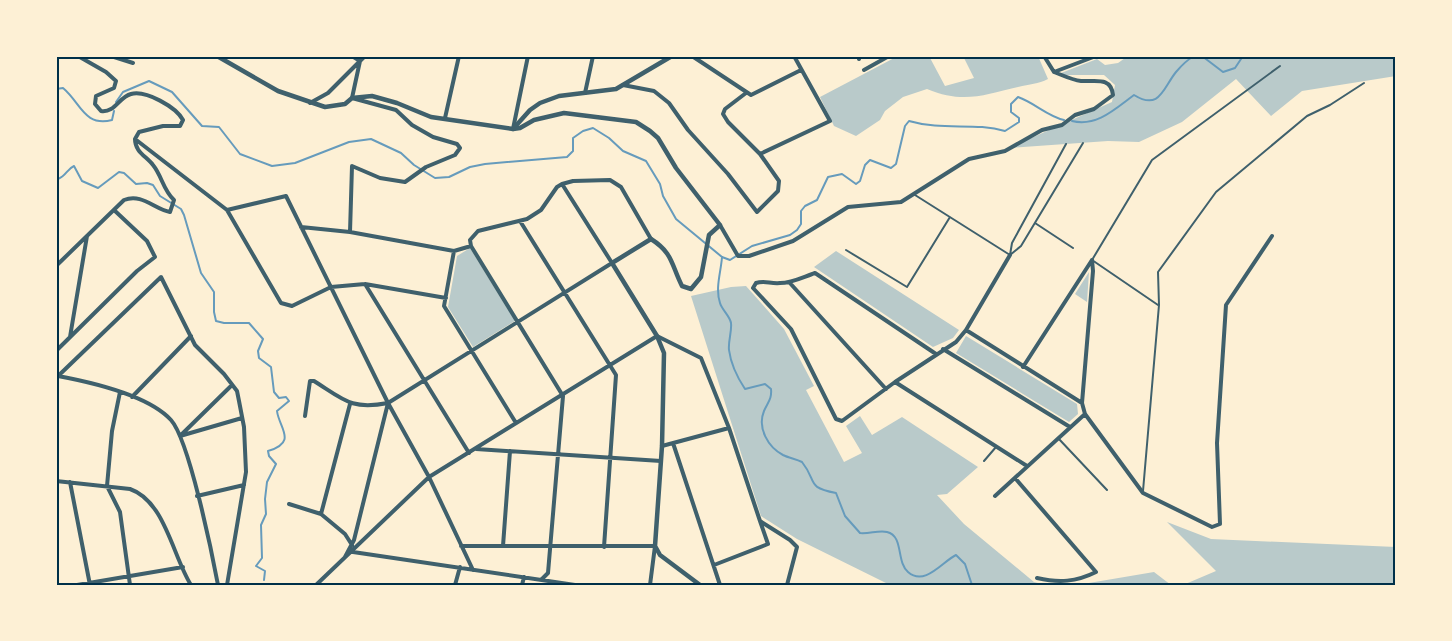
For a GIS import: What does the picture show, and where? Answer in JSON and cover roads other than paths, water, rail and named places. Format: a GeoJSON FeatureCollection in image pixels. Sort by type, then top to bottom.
{"type":"FeatureCollection","features":[{"type":"Feature","properties":{"kind":"street"},"geometry":{"type":"LineString","coordinates":[[56,266],[124,200],[136,197],[161,210],[170,212],[174,200],[165,190],[154,166],[140,153],[135,139],[139,132],[163,126],[180,126],[182,117],[165,103],[138,94],[129,95],[110,110],[101,111],[95,104],[96,96],[114,88],[116,81],[106,72],[78,56]]}},
{"type":"Feature","properties":{"kind":"street"},"geometry":{"type":"LineString","coordinates":[[111,56],[133,63]]}},
{"type":"Feature","properties":{"kind":"street"},"geometry":{"type":"LineString","coordinates":[[217,56],[259,82],[310,103],[325,107],[345,104],[352,98],[372,96],[397,103],[431,117],[513,129],[520,128],[534,120],[553,114],[578,113],[636,122],[658,138],[676,168],[720,225],[738,256],[749,256],[794,241],[855,204],[891,205],[901,202],[969,159],[1005,151],[1042,130],[1062,125],[1075,115],[1094,109],[1113,95],[1110,86],[1105,82],[1082,81],[1054,72],[1044,56]]}},
{"type":"Feature","properties":{"kind":"street"},"geometry":{"type":"LineString","coordinates":[[352,56],[360,61]]}},
{"type":"Feature","properties":{"kind":"street"},"geometry":{"type":"LineString","coordinates":[[310,103],[328,92],[365,56]]}},
{"type":"Feature","properties":{"kind":"street"},"geometry":{"type":"LineString","coordinates":[[445,118],[459,56]]}},
{"type":"Feature","properties":{"kind":"street"},"geometry":{"type":"LineString","coordinates":[[513,129],[528,56]]}},
{"type":"Feature","properties":{"kind":"street"},"geometry":{"type":"LineString","coordinates":[[585,93],[593,56]]}},
{"type":"Feature","properties":{"kind":"street"},"geometry":{"type":"LineString","coordinates":[[513,129],[530,110],[540,103],[559,96],[616,89],[672,56]]}},
{"type":"Feature","properties":{"kind":"street"},"geometry":{"type":"LineString","coordinates":[[692,56],[751,96],[801,70]]}},
{"type":"Feature","properties":{"kind":"street"},"geometry":{"type":"LineString","coordinates":[[760,154],[830,121],[794,56]]}},
{"type":"Feature","properties":{"kind":"street"},"geometry":{"type":"LineString","coordinates":[[864,70],[889,56]]}},
{"type":"Feature","properties":{"kind":"street"},"geometry":{"type":"LineString","coordinates":[[1054,72],[1096,56]]}},
{"type":"Feature","properties":{"kind":"street"},"geometry":{"type":"LineString","coordinates":[[1115,56],[1120,56]]}},
{"type":"Feature","properties":{"kind":"street"},"geometry":{"type":"LineString","coordinates":[[352,98],[360,61]]}},
{"type":"Feature","properties":{"kind":"street"},"geometry":{"type":"LineString","coordinates":[[623,85],[654,91],[662,97],[758,212],[778,191],[779,181],[760,154],[728,122],[723,114],[725,109],[746,93]]}},
{"type":"Feature","properties":{"kind":"street"},"geometry":{"type":"LineString","coordinates":[[350,232],[352,166],[380,178],[405,182],[415,173],[426,167],[455,155],[460,148],[457,144],[433,138],[412,125],[396,110],[352,98]]}},
{"type":"Feature","properties":{"kind":"street"},"geometry":{"type":"LineString","coordinates":[[135,139],[227,210],[282,303],[292,306],[330,287],[365,284],[446,298]]}},
{"type":"Feature","properties":{"kind":"street"},"geometry":{"type":"LineString","coordinates":[[541,580],[548,573],[563,396],[470,246],[472,235],[478,231],[527,219],[541,210],[557,187],[562,184],[573,181],[610,180],[621,187],[651,239],[666,250],[672,258],[682,286],[686,289],[694,287],[701,277],[709,235],[720,225]]}},
{"type":"Feature","properties":{"kind":"street"},"geometry":{"type":"LineString","coordinates":[[562,184],[657,336],[664,353],[662,446],[655,546],[650,585]]}},
{"type":"Feature","properties":{"kind":"street"},"geometry":{"type":"LineString","coordinates":[[227,210],[286,196],[388,403],[429,477],[474,570]]}},
{"type":"Feature","properties":{"kind":"street"},"geometry":{"type":"LineString","coordinates":[[56,351],[137,271],[155,257],[147,241],[114,210]]}},
{"type":"Feature","properties":{"kind":"street"},"geometry":{"type":"LineString","coordinates":[[520,221],[616,375],[604,546]]}},
{"type":"Feature","properties":{"kind":"street"},"geometry":{"type":"LineString","coordinates":[[301,227],[350,232],[454,251],[470,246]]}},
{"type":"Feature","properties":{"kind":"street"},"geometry":{"type":"LineString","coordinates":[[70,338],[87,236]]}},
{"type":"Feature","properties":{"kind":"street"},"geometry":{"type":"LineString","coordinates":[[1092,260],[1094,271],[1082,403],[1085,414],[1143,493],[1212,527],[1220,524],[1217,443],[1226,305],[1230,296],[1272,236]]}},
{"type":"Feature","properties":{"kind":"street"},"geometry":{"type":"LineString","coordinates":[[305,416],[310,381],[314,381],[350,404],[369,406],[388,403],[519,324],[651,239]]}},
{"type":"Feature","properties":{"kind":"street"},"geometry":{"type":"LineString","coordinates":[[454,251],[444,306],[516,424]]}},
{"type":"Feature","properties":{"kind":"street"},"geometry":{"type":"LineString","coordinates":[[936,354],[815,272],[778,284],[762,281],[753,288],[791,329],[836,419],[842,421],[895,382],[956,342],[966,330],[1010,255]]}},
{"type":"Feature","properties":{"kind":"street"},"geometry":{"type":"LineString","coordinates":[[1023,367],[1092,260]]}},
{"type":"Feature","properties":{"kind":"street"},"geometry":{"type":"LineString","coordinates":[[56,383],[57,376],[161,277],[200,352],[237,391],[242,418],[246,472],[227,585]]}},
{"type":"Feature","properties":{"kind":"street"},"geometry":{"type":"LineString","coordinates":[[789,282],[886,389]]}},
{"type":"Feature","properties":{"kind":"street"},"geometry":{"type":"LineString","coordinates":[[365,284],[469,453]]}},
{"type":"Feature","properties":{"kind":"street"},"geometry":{"type":"LineString","coordinates":[[966,330],[1082,403]]}},
{"type":"Feature","properties":{"kind":"street"},"geometry":{"type":"LineString","coordinates":[[132,397],[191,336]]}},
{"type":"Feature","properties":{"kind":"street"},"geometry":{"type":"LineString","coordinates":[[316,585],[353,552],[429,477],[563,396],[657,336]]}},
{"type":"Feature","properties":{"kind":"street"},"geometry":{"type":"LineString","coordinates":[[657,336],[702,358],[729,428],[768,544],[714,565]]}},
{"type":"Feature","properties":{"kind":"street"},"geometry":{"type":"LineString","coordinates":[[943,349],[1070,427]]}},
{"type":"Feature","properties":{"kind":"street"},"geometry":{"type":"LineString","coordinates":[[57,376],[94,383],[132,397],[164,414],[176,426],[197,496],[218,585]]}},
{"type":"Feature","properties":{"kind":"street"},"geometry":{"type":"LineString","coordinates":[[895,382],[1027,466]]}},
{"type":"Feature","properties":{"kind":"street"},"geometry":{"type":"LineString","coordinates":[[180,436],[232,385]]}},
{"type":"Feature","properties":{"kind":"street"},"geometry":{"type":"LineString","coordinates":[[120,392],[112,431],[107,486],[120,512],[130,585]]}},
{"type":"Feature","properties":{"kind":"street"},"geometry":{"type":"LineString","coordinates":[[344,560],[352,545],[388,403]]}},
{"type":"Feature","properties":{"kind":"street"},"geometry":{"type":"LineString","coordinates":[[321,514],[350,404]]}},
{"type":"Feature","properties":{"kind":"street"},"geometry":{"type":"LineString","coordinates":[[995,496],[1085,414]]}},
{"type":"Feature","properties":{"kind":"street"},"geometry":{"type":"LineString","coordinates":[[180,436],[242,418]]}},
{"type":"Feature","properties":{"kind":"street"},"geometry":{"type":"LineString","coordinates":[[662,446],[729,428]]}},
{"type":"Feature","properties":{"kind":"street"},"geometry":{"type":"LineString","coordinates":[[673,443],[720,585]]}},
{"type":"Feature","properties":{"kind":"street"},"geometry":{"type":"LineString","coordinates":[[476,449],[661,461]]}},
{"type":"Feature","properties":{"kind":"street"},"geometry":{"type":"LineString","coordinates":[[503,546],[510,451]]}},
{"type":"Feature","properties":{"kind":"street"},"geometry":{"type":"LineString","coordinates":[[1015,478],[1096,572],[1080,580],[1072,581],[1055,582],[1037,578]]}},
{"type":"Feature","properties":{"kind":"street"},"geometry":{"type":"LineString","coordinates":[[56,481],[130,489],[145,498],[163,525],[191,585]]}},
{"type":"Feature","properties":{"kind":"street"},"geometry":{"type":"LineString","coordinates":[[70,482],[90,584]]}},
{"type":"Feature","properties":{"kind":"street"},"geometry":{"type":"LineString","coordinates":[[197,496],[244,485]]}},
{"type":"Feature","properties":{"kind":"street"},"geometry":{"type":"LineString","coordinates":[[289,504],[321,514],[345,534],[352,545]]}},
{"type":"Feature","properties":{"kind":"street"},"geometry":{"type":"LineString","coordinates":[[760,521],[790,540],[797,548],[787,585]]}},
{"type":"Feature","properties":{"kind":"street"},"geometry":{"type":"LineString","coordinates":[[461,546],[655,546]]}},
{"type":"Feature","properties":{"kind":"street"},"geometry":{"type":"LineString","coordinates":[[655,546],[660,556],[700,585]]}},
{"type":"Feature","properties":{"kind":"street"},"geometry":{"type":"LineString","coordinates":[[353,552],[575,585]]}},
{"type":"Feature","properties":{"kind":"street"},"geometry":{"type":"LineString","coordinates":[[77,585],[183,567]]}},
{"type":"Feature","properties":{"kind":"street"},"geometry":{"type":"LineString","coordinates":[[455,585],[460,567]]}},
{"type":"Feature","properties":{"kind":"street"},"geometry":{"type":"LineString","coordinates":[[522,585],[524,578]]}},
{"type":"Feature","properties":{"kind":"lane"},"geometry":{"type":"LineString","coordinates":[[1158,305],[1092,260],[1152,160],[1280,66]]}},
{"type":"Feature","properties":{"kind":"lane"},"geometry":{"type":"LineString","coordinates":[[1143,493],[1158,305],[1158,272],[1216,192],[1307,116],[1330,106],[1364,83]]}},
{"type":"Feature","properties":{"kind":"lane"},"geometry":{"type":"LineString","coordinates":[[1010,255],[1021,246],[1083,143]]}},
{"type":"Feature","properties":{"kind":"lane"},"geometry":{"type":"LineString","coordinates":[[1010,255],[1012,243],[1066,144]]}},
{"type":"Feature","properties":{"kind":"lane"},"geometry":{"type":"LineString","coordinates":[[912,194],[1010,255]]}},
{"type":"Feature","properties":{"kind":"lane"},"geometry":{"type":"LineString","coordinates":[[846,250],[906,287],[950,217]]}},
{"type":"Feature","properties":{"kind":"lane"},"geometry":{"type":"LineString","coordinates":[[1035,223],[1073,248]]}},
{"type":"Feature","properties":{"kind":"lane"},"geometry":{"type":"LineString","coordinates":[[1058,438],[1107,490]]}},
{"type":"Feature","properties":{"kind":"lane"},"geometry":{"type":"LineString","coordinates":[[984,461],[996,447]]}},
{"type":"Feature","properties":{"kind":"waterway"},"geometry":{"type":"LineString","coordinates":[[1072,121],[1081,122],[1098,119],[1113,111],[1134,95],[1143,99],[1155,99],[1164,91],[1178,70],[1194,56]]}},
{"type":"Feature","properties":{"kind":"waterway"},"geometry":{"type":"LineString","coordinates":[[1202,56],[1223,72],[1235,68],[1243,56]]}},
{"type":"Feature","properties":{"kind":"waterway"},"geometry":{"type":"LineString","coordinates":[[116,102],[123,92],[149,81],[172,92],[202,126],[219,127],[240,154],[272,166],[295,163],[349,142],[371,139],[401,153],[414,165],[435,178],[449,177],[470,167],[485,164],[567,157],[573,151],[573,138],[583,131],[593,128],[609,138],[623,151],[646,161],[660,184],[663,196],[676,219],[722,257],[730,260],[752,246],[790,235],[797,230],[801,224],[801,211],[805,206],[817,200],[828,177],[842,174],[856,184],[860,181],[865,165],[870,160],[891,168],[896,164],[905,126],[909,121],[934,126],[982,127],[1005,131],[1019,122],[1019,118],[1011,112],[1011,104],[1018,97],[1052,116],[1064,120]]}},
{"type":"Feature","properties":{"kind":"waterway"},"geometry":{"type":"LineString","coordinates":[[56,89],[63,88],[84,112],[95,120],[112,120],[114,111]]}},
{"type":"Feature","properties":{"kind":"waterway"},"geometry":{"type":"LineString","coordinates":[[56,157],[56,172]]}},
{"type":"Feature","properties":{"kind":"waterway"},"geometry":{"type":"LineString","coordinates":[[56,177],[58,179],[61,178],[74,166],[82,181],[98,188],[119,172],[124,173],[136,184],[147,183],[153,185],[160,196],[181,209],[184,215],[201,273],[214,292],[216,321],[224,323],[249,323],[263,339],[258,351],[259,358],[271,367],[274,392],[279,398],[286,397],[289,401],[277,411],[285,439],[277,447],[268,451],[269,456],[276,464],[267,482],[266,514],[261,525],[262,558],[256,566],[265,571],[264,580]]}},
{"type":"Feature","properties":{"kind":"waterway"},"geometry":{"type":"LineString","coordinates":[[722,257],[718,292],[721,306],[731,323],[729,347],[731,361],[745,389],[765,384],[771,389],[770,398],[762,417],[763,430],[769,442],[778,452],[802,462],[816,486],[836,493],[845,516],[860,533],[887,532],[892,534],[898,544],[904,568],[908,572],[914,576],[921,577],[927,575],[956,555],[965,564],[972,585]]}},
{"type":"Feature","properties":{"kind":"waterway"},"geometry":{"type":"LineString","coordinates":[[1326,585],[1341,585]]}},
{"type":"Feature","properties":{"kind":"waterway"},"geometry":{"type":"LineString","coordinates":[[1370,585],[1378,585]]}}]}
